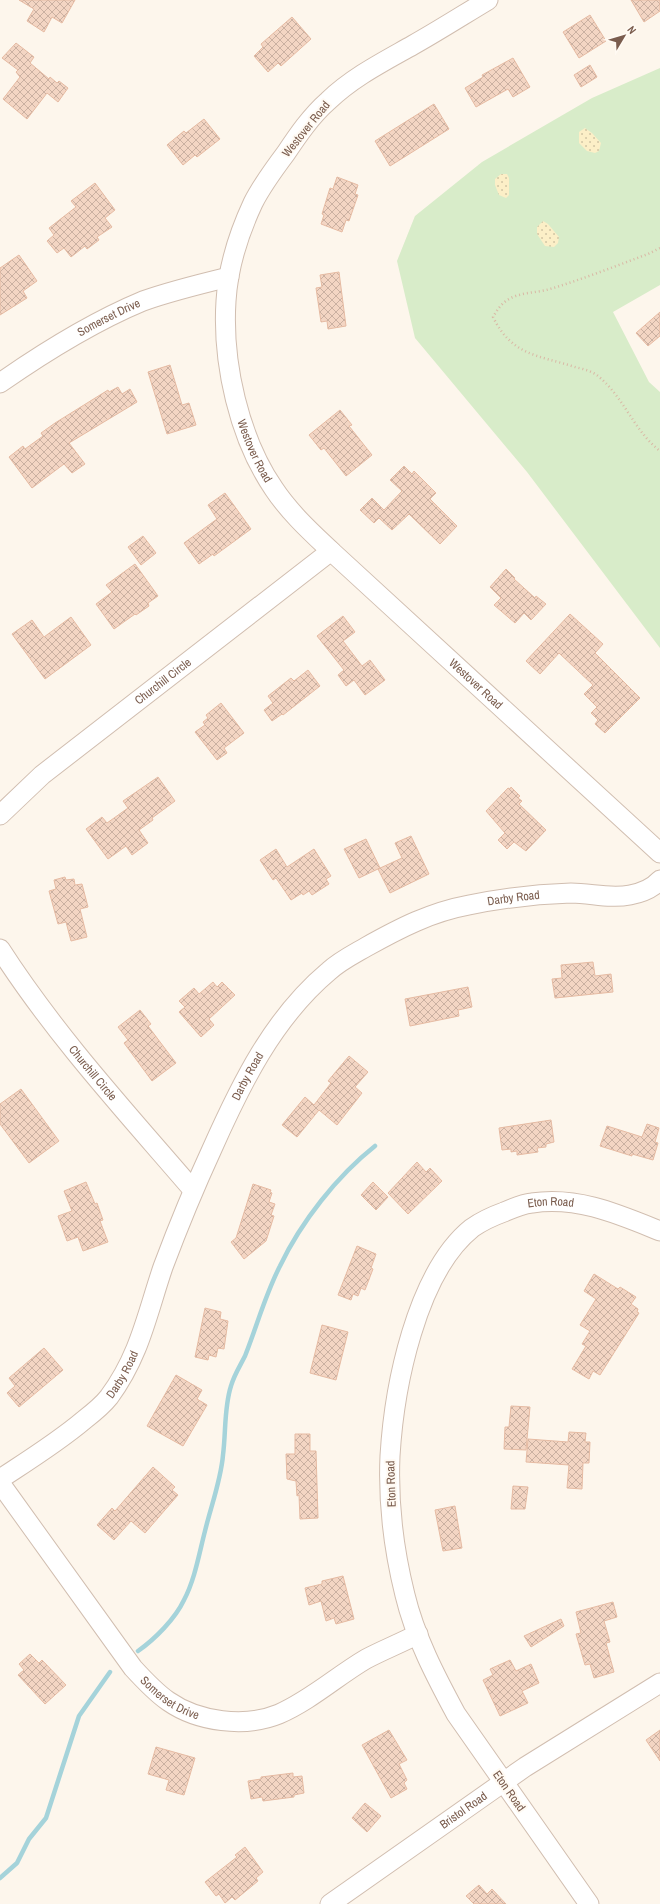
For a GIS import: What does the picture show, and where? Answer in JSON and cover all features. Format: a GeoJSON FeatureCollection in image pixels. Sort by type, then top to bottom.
{"type":"FeatureCollection","features":[{"type":"Feature","properties":{"kind":"street","name":"Westover Road"},"geometry":{"type":"LineString","coordinates":[[488,0],[377,64],[354,79],[326,102],[302,131],[263,184],[253,203],[242,230],[229,277],[226,301],[228,348],[233,389],[244,428],[253,450],[274,490],[302,522],[331,552],[660,853]]}},
{"type":"Feature","properties":{"kind":"street","name":"Somerset Drive"},"geometry":{"type":"LineString","coordinates":[[0,383],[54,349],[122,310],[164,295],[229,277]]}},
{"type":"Feature","properties":{"kind":"street","name":"Churchill Circle"},"geometry":{"type":"LineString","coordinates":[[0,815],[42,775],[331,552]]}},
{"type":"Feature","properties":{"kind":"street","name":"Darby Road"},"geometry":{"type":"LineString","coordinates":[[0,1479],[43,1451],[75,1427],[103,1404],[110,1394],[132,1360],[139,1344],[163,1269],[193,1190],[229,1112],[259,1054],[293,1008],[330,970],[346,958],[404,925],[446,910],[523,897],[574,893],[613,897],[629,895],[646,891],[660,880]]}},
{"type":"Feature","properties":{"kind":"street","name":"Churchill Circle"},"geometry":{"type":"LineString","coordinates":[[0,949],[22,984],[67,1043],[193,1190]]}},
{"type":"Feature","properties":{"kind":"street","name":"Eton Road"},"geometry":{"type":"LineString","coordinates":[[589,1904],[456,1714],[439,1682],[418,1634],[405,1598],[393,1528],[390,1456],[394,1415],[409,1342],[417,1315],[440,1268],[450,1252],[473,1228],[488,1218],[529,1203],[563,1202],[586,1204],[660,1230]]}},
{"type":"Feature","properties":{"kind":"street","name":"Somerset Drive"},"geometry":{"type":"LineString","coordinates":[[0,1483],[133,1668],[144,1681],[169,1702],[196,1716],[232,1722],[248,1722],[278,1714],[332,1683],[367,1659],[418,1634]]}},
{"type":"Feature","properties":{"kind":"street","name":"Bristol Road"},"geometry":{"type":"LineString","coordinates":[[330,1904],[503,1782],[660,1683]]}},
{"type":"Feature","properties":{"kind":"path"},"geometry":{"type":"LineString","coordinates":[[660,248],[648,254],[575,281],[542,292],[523,294],[508,299],[497,309],[493,317],[499,329],[510,342],[535,357],[570,365],[596,374],[609,385],[640,430],[660,451]]}},
{"type":"Feature","properties":{"kind":"green space"},"geometry":{"type":"Polygon","coordinates":[[[660,68],[660,285],[613,312],[649,382],[660,392],[660,648],[527,472],[415,338],[397,261],[415,216],[482,162],[592,98],[660,68]]]}},
{"type":"Feature","properties":{"kind":"sand"},"geometry":{"type":"Polygon","coordinates":[[[585,128],[601,143],[599,151],[595,153],[587,151],[579,143],[579,132],[585,128]]]}},
{"type":"Feature","properties":{"kind":"sand"},"geometry":{"type":"Polygon","coordinates":[[[501,174],[507,174],[509,178],[509,195],[506,198],[499,195],[495,185],[495,179],[501,174]]]}},
{"type":"Feature","properties":{"kind":"sand"},"geometry":{"type":"Polygon","coordinates":[[[543,221],[548,224],[559,237],[558,243],[554,247],[545,246],[537,234],[537,227],[543,221]]]}},
{"type":"Feature","properties":{"kind":"building"},"geometry":{"type":"Polygon","coordinates":[[[19,0],[75,0],[62,23],[52,17],[44,32],[27,21],[34,9],[19,0]]]}},
{"type":"Feature","properties":{"kind":"building"},"geometry":{"type":"Polygon","coordinates":[[[631,0],[660,0],[660,11],[644,22],[631,0]]]}},
{"type":"Feature","properties":{"kind":"building"},"geometry":{"type":"Polygon","coordinates":[[[590,15],[606,41],[579,58],[563,32],[590,15]]]}},
{"type":"Feature","properties":{"kind":"building"},"geometry":{"type":"Polygon","coordinates":[[[292,17],[311,39],[281,66],[278,63],[268,72],[254,56],[263,47],[261,44],[292,17]]]}},
{"type":"Feature","properties":{"kind":"building"},"geometry":{"type":"Polygon","coordinates":[[[16,43],[34,57],[30,63],[49,79],[50,77],[57,83],[59,81],[68,88],[58,102],[47,93],[27,119],[3,99],[20,77],[16,72],[18,70],[2,58],[16,43]]]}},
{"type":"Feature","properties":{"kind":"building"},"geometry":{"type":"Polygon","coordinates":[[[513,58],[530,87],[513,97],[508,89],[476,107],[465,88],[483,77],[482,75],[513,58]]]}},
{"type":"Feature","properties":{"kind":"building"},"geometry":{"type":"Polygon","coordinates":[[[590,65],[597,77],[581,87],[574,75],[590,65]]]}},
{"type":"Feature","properties":{"kind":"building"},"geometry":{"type":"Polygon","coordinates":[[[434,104],[449,129],[390,166],[375,141],[434,104]]]}},
{"type":"Feature","properties":{"kind":"building"},"geometry":{"type":"Polygon","coordinates":[[[204,119],[220,139],[197,157],[195,155],[183,165],[167,145],[184,131],[186,133],[204,119]]]}},
{"type":"Feature","properties":{"kind":"building"},"geometry":{"type":"Polygon","coordinates":[[[337,177],[358,185],[355,194],[358,195],[349,221],[346,220],[342,232],[321,224],[324,215],[322,214],[330,188],[333,189],[337,177]]]}},
{"type":"Feature","properties":{"kind":"building"},"geometry":{"type":"Polygon","coordinates":[[[95,183],[115,210],[105,218],[112,227],[97,237],[99,240],[87,249],[85,246],[71,257],[64,248],[57,253],[47,241],[54,235],[49,228],[76,207],[71,201],[95,183]]]}},
{"type":"Feature","properties":{"kind":"building"},"geometry":{"type":"Polygon","coordinates":[[[19,255],[37,281],[23,291],[27,298],[0,315],[0,268],[19,255]]]}},
{"type":"Feature","properties":{"kind":"building"},"geometry":{"type":"Polygon","coordinates":[[[339,272],[346,326],[328,329],[327,321],[321,322],[316,288],[322,287],[320,275],[339,272]]]}},
{"type":"Feature","properties":{"kind":"building"},"geometry":{"type":"Polygon","coordinates":[[[660,312],[660,336],[648,346],[636,333],[660,312]]]}},
{"type":"Feature","properties":{"kind":"building"},"geometry":{"type":"Polygon","coordinates":[[[170,365],[182,405],[189,403],[196,425],[167,434],[148,372],[170,365]]]}},
{"type":"Feature","properties":{"kind":"building"},"geometry":{"type":"Polygon","coordinates":[[[118,387],[122,394],[130,389],[137,402],[69,443],[85,464],[72,473],[64,464],[32,488],[9,457],[23,446],[25,449],[43,436],[41,433],[55,423],[108,390],[109,392],[118,387]]]}},
{"type":"Feature","properties":{"kind":"building"},"geometry":{"type":"Polygon","coordinates":[[[340,410],[352,425],[349,426],[372,455],[346,476],[324,448],[321,450],[309,435],[340,410]]]}},
{"type":"Feature","properties":{"kind":"building"},"geometry":{"type":"Polygon","coordinates":[[[404,466],[412,474],[414,471],[436,493],[430,499],[457,526],[440,544],[409,514],[392,530],[379,518],[374,523],[360,510],[372,498],[384,510],[402,491],[390,480],[404,466]]]}},
{"type":"Feature","properties":{"kind":"building"},"geometry":{"type":"Polygon","coordinates":[[[225,493],[251,529],[214,556],[213,554],[199,564],[184,543],[217,519],[208,505],[225,493]]]}},
{"type":"Feature","properties":{"kind":"building"},"geometry":{"type":"Polygon","coordinates":[[[143,536],[156,553],[141,565],[128,547],[143,536]]]}},
{"type":"Feature","properties":{"kind":"building"},"geometry":{"type":"Polygon","coordinates":[[[135,564],[158,596],[148,603],[149,606],[114,629],[96,604],[112,592],[106,585],[135,564]]]}},
{"type":"Feature","properties":{"kind":"building"},"geometry":{"type":"Polygon","coordinates":[[[506,569],[515,578],[514,579],[535,598],[536,596],[546,604],[531,620],[524,613],[515,623],[494,605],[501,598],[490,587],[506,569]]]}},
{"type":"Feature","properties":{"kind":"building"},"geometry":{"type":"Polygon","coordinates":[[[570,614],[603,644],[595,653],[640,698],[605,733],[595,724],[598,720],[591,713],[597,707],[584,694],[593,685],[559,653],[540,674],[526,661],[570,614]]]}},
{"type":"Feature","properties":{"kind":"building"},"geometry":{"type":"Polygon","coordinates":[[[343,616],[355,632],[343,641],[362,666],[370,660],[385,680],[365,695],[354,680],[346,686],[338,675],[344,670],[317,636],[343,616]]]}},
{"type":"Feature","properties":{"kind":"building"},"geometry":{"type":"Polygon","coordinates":[[[71,617],[91,645],[45,679],[12,634],[32,620],[44,637],[71,617]]]}},
{"type":"Feature","properties":{"kind":"building"},"geometry":{"type":"Polygon","coordinates":[[[308,670],[320,686],[283,715],[282,714],[272,721],[264,710],[273,703],[268,696],[291,678],[294,681],[308,670]]]}},
{"type":"Feature","properties":{"kind":"building"},"geometry":{"type":"Polygon","coordinates":[[[221,703],[244,733],[224,748],[227,753],[217,760],[195,732],[205,725],[203,722],[208,718],[206,715],[221,703]]]}},
{"type":"Feature","properties":{"kind":"building"},"geometry":{"type":"Polygon","coordinates":[[[158,777],[175,801],[139,830],[148,843],[132,855],[126,846],[108,859],[86,829],[102,817],[107,823],[128,808],[123,801],[158,777]]]}},
{"type":"Feature","properties":{"kind":"building"},"geometry":{"type":"Polygon","coordinates":[[[511,787],[520,796],[518,798],[522,801],[519,804],[546,830],[526,851],[514,842],[507,849],[498,840],[505,833],[486,811],[508,788],[510,789],[511,787]]]}},
{"type":"Feature","properties":{"kind":"building"},"geometry":{"type":"Polygon","coordinates":[[[411,836],[429,874],[390,893],[378,869],[402,858],[395,843],[411,836]]]}},
{"type":"Feature","properties":{"kind":"building"},"geometry":{"type":"Polygon","coordinates":[[[366,839],[380,868],[359,878],[344,849],[366,839]]]}},
{"type":"Feature","properties":{"kind":"building"},"geometry":{"type":"Polygon","coordinates":[[[276,849],[287,867],[314,849],[331,876],[326,879],[329,884],[312,895],[309,891],[303,895],[302,893],[291,900],[276,878],[273,880],[260,860],[276,849]]]}},
{"type":"Feature","properties":{"kind":"building"},"geometry":{"type":"Polygon","coordinates":[[[65,877],[66,880],[74,879],[75,885],[82,884],[88,907],[80,909],[87,937],[71,941],[66,922],[58,924],[49,891],[56,889],[54,880],[65,877]]]}},
{"type":"Feature","properties":{"kind":"building"},"geometry":{"type":"Polygon","coordinates":[[[593,962],[595,976],[611,974],[613,992],[555,998],[552,979],[562,978],[561,965],[593,962]]]}},
{"type":"Feature","properties":{"kind":"building"},"geometry":{"type":"Polygon","coordinates":[[[213,982],[217,987],[222,982],[235,995],[209,1019],[214,1025],[201,1037],[179,1012],[185,1007],[179,1001],[194,988],[199,994],[213,982]]]}},
{"type":"Feature","properties":{"kind":"building"},"geometry":{"type":"Polygon","coordinates":[[[468,987],[472,1007],[458,1010],[459,1016],[410,1026],[405,999],[468,987]]]}},
{"type":"Feature","properties":{"kind":"building"},"geometry":{"type":"Polygon","coordinates":[[[140,1010],[151,1024],[148,1026],[176,1063],[152,1081],[124,1043],[128,1040],[118,1027],[140,1010]]]}},
{"type":"Feature","properties":{"kind":"building"},"geometry":{"type":"Polygon","coordinates":[[[349,1056],[368,1072],[355,1087],[362,1093],[337,1125],[319,1110],[297,1137],[282,1125],[305,1097],[314,1105],[331,1083],[328,1081],[349,1056]]]}},
{"type":"Feature","properties":{"kind":"building"},"geometry":{"type":"Polygon","coordinates":[[[21,1089],[59,1141],[29,1163],[0,1124],[0,1104],[21,1089]]]}},
{"type":"Feature","properties":{"kind":"building"},"geometry":{"type":"Polygon","coordinates":[[[551,1120],[554,1142],[546,1144],[546,1147],[537,1148],[538,1152],[517,1155],[517,1151],[511,1152],[511,1149],[502,1150],[499,1128],[551,1120]]]}},
{"type":"Feature","properties":{"kind":"building"},"geometry":{"type":"Polygon","coordinates":[[[647,1124],[659,1128],[655,1142],[658,1143],[653,1160],[632,1154],[632,1156],[600,1146],[607,1126],[642,1137],[647,1124]]]}},
{"type":"Feature","properties":{"kind":"building"},"geometry":{"type":"Polygon","coordinates":[[[417,1162],[426,1172],[430,1168],[442,1181],[408,1214],[388,1193],[417,1162]]]}},
{"type":"Feature","properties":{"kind":"building"},"geometry":{"type":"Polygon","coordinates":[[[86,1182],[95,1204],[97,1203],[103,1220],[100,1221],[108,1242],[83,1251],[78,1237],[67,1241],[58,1216],[72,1211],[64,1191],[86,1182]]]}},
{"type":"Feature","properties":{"kind":"building"},"geometry":{"type":"Polygon","coordinates":[[[373,1182],[388,1197],[376,1210],[361,1195],[373,1182]]]}},
{"type":"Feature","properties":{"kind":"building"},"geometry":{"type":"Polygon","coordinates":[[[253,1184],[271,1190],[270,1192],[272,1193],[269,1202],[275,1204],[271,1215],[274,1216],[266,1241],[244,1259],[231,1242],[236,1238],[253,1184]]]}},
{"type":"Feature","properties":{"kind":"building"},"geometry":{"type":"Polygon","coordinates":[[[357,1246],[376,1254],[371,1268],[373,1269],[365,1290],[361,1288],[358,1296],[353,1294],[351,1300],[338,1295],[357,1246]]]}},
{"type":"Feature","properties":{"kind":"building"},"geometry":{"type":"Polygon","coordinates":[[[594,1274],[618,1289],[620,1287],[636,1297],[631,1304],[638,1309],[637,1312],[639,1313],[600,1375],[593,1371],[589,1379],[572,1369],[586,1346],[582,1344],[590,1331],[580,1325],[596,1299],[584,1291],[594,1274]]]}},
{"type":"Feature","properties":{"kind":"building"},"geometry":{"type":"Polygon","coordinates":[[[205,1308],[221,1312],[220,1319],[228,1321],[224,1349],[218,1348],[216,1357],[209,1355],[208,1360],[195,1357],[205,1308]]]}},
{"type":"Feature","properties":{"kind":"building"},"geometry":{"type":"Polygon","coordinates":[[[322,1325],[348,1332],[336,1380],[310,1373],[322,1325]]]}},
{"type":"Feature","properties":{"kind":"building"},"geometry":{"type":"Polygon","coordinates":[[[44,1348],[63,1370],[19,1407],[7,1393],[15,1386],[9,1378],[44,1348]]]}},
{"type":"Feature","properties":{"kind":"building"},"geometry":{"type":"Polygon","coordinates":[[[176,1375],[202,1390],[197,1399],[207,1405],[183,1446],[147,1426],[176,1375]]]}},
{"type":"Feature","properties":{"kind":"building"},"geometry":{"type":"Polygon","coordinates":[[[511,1406],[530,1407],[526,1450],[504,1449],[505,1427],[509,1427],[511,1406]]]}},
{"type":"Feature","properties":{"kind":"building"},"geometry":{"type":"Polygon","coordinates":[[[569,1432],[586,1433],[585,1442],[590,1442],[589,1463],[583,1463],[582,1489],[567,1488],[569,1465],[526,1462],[528,1439],[568,1442],[569,1432]]]}},
{"type":"Feature","properties":{"kind":"building"},"geometry":{"type":"Polygon","coordinates":[[[295,1434],[310,1434],[310,1451],[316,1451],[318,1518],[300,1519],[299,1495],[297,1496],[296,1481],[287,1479],[286,1454],[295,1454],[295,1434]]]}},
{"type":"Feature","properties":{"kind":"building"},"geometry":{"type":"Polygon","coordinates":[[[153,1467],[175,1487],[172,1490],[178,1495],[145,1533],[131,1521],[114,1540],[97,1525],[112,1508],[115,1511],[153,1467]]]}},
{"type":"Feature","properties":{"kind":"building"},"geometry":{"type":"Polygon","coordinates":[[[513,1486],[528,1487],[525,1509],[511,1509],[513,1486]]]}},
{"type":"Feature","properties":{"kind":"building"},"geometry":{"type":"Polygon","coordinates":[[[455,1506],[462,1548],[443,1551],[435,1510],[455,1506]]]}},
{"type":"Feature","properties":{"kind":"building"},"geometry":{"type":"Polygon","coordinates":[[[343,1576],[354,1619],[336,1624],[334,1618],[326,1621],[321,1601],[309,1605],[305,1588],[322,1584],[322,1581],[343,1576]]]}},
{"type":"Feature","properties":{"kind":"building"},"geometry":{"type":"Polygon","coordinates":[[[613,1602],[617,1617],[604,1621],[610,1642],[606,1643],[614,1672],[594,1678],[590,1664],[585,1665],[576,1634],[581,1633],[576,1612],[613,1602]]]}},
{"type":"Feature","properties":{"kind":"building"},"geometry":{"type":"Polygon","coordinates":[[[561,1619],[564,1626],[531,1647],[524,1636],[561,1619]]]}},
{"type":"Feature","properties":{"kind":"building"},"geometry":{"type":"Polygon","coordinates":[[[30,1654],[39,1663],[42,1660],[66,1685],[45,1704],[18,1675],[24,1670],[19,1664],[30,1654]]]}},
{"type":"Feature","properties":{"kind":"building"},"geometry":{"type":"Polygon","coordinates":[[[510,1660],[516,1671],[531,1664],[539,1683],[522,1691],[528,1703],[500,1716],[483,1680],[493,1675],[490,1669],[510,1660]]]}},
{"type":"Feature","properties":{"kind":"building"},"geometry":{"type":"Polygon","coordinates":[[[389,1730],[407,1760],[399,1764],[407,1780],[404,1783],[407,1789],[391,1798],[362,1745],[389,1730]]]}},
{"type":"Feature","properties":{"kind":"building"},"geometry":{"type":"Polygon","coordinates":[[[660,1730],[660,1761],[646,1740],[660,1730]]]}},
{"type":"Feature","properties":{"kind":"building"},"geometry":{"type":"Polygon","coordinates":[[[156,1747],[195,1758],[184,1795],[166,1790],[169,1780],[148,1774],[156,1747]]]}},
{"type":"Feature","properties":{"kind":"building"},"geometry":{"type":"Polygon","coordinates":[[[293,1773],[293,1777],[302,1776],[304,1793],[294,1795],[294,1797],[263,1801],[262,1797],[251,1799],[248,1781],[261,1779],[261,1777],[293,1773]]]}},
{"type":"Feature","properties":{"kind":"building"},"geometry":{"type":"Polygon","coordinates":[[[365,1803],[381,1816],[367,1832],[352,1818],[365,1803]]]}},
{"type":"Feature","properties":{"kind":"building"},"geometry":{"type":"Polygon","coordinates":[[[245,1847],[263,1872],[256,1878],[258,1881],[235,1900],[232,1897],[225,1903],[219,1894],[216,1896],[205,1882],[237,1857],[235,1855],[245,1847]]]}},
{"type":"Feature","properties":{"kind":"building"},"geometry":{"type":"Polygon","coordinates":[[[479,1885],[487,1894],[492,1889],[506,1904],[474,1904],[466,1896],[479,1885]]]}},
{"type":"Feature","properties":{"kind":"waterway"},"geometry":{"type":"LineString","coordinates":[[138,1651],[158,1635],[170,1621],[180,1607],[191,1584],[220,1474],[229,1394],[234,1378],[245,1356],[265,1299],[275,1277],[298,1233],[321,1201],[347,1171],[375,1146]]}},
{"type":"Feature","properties":{"kind":"waterway"},"geometry":{"type":"LineString","coordinates":[[0,1878],[17,1863],[29,1839],[46,1818],[79,1716],[110,1672]]}}]}
